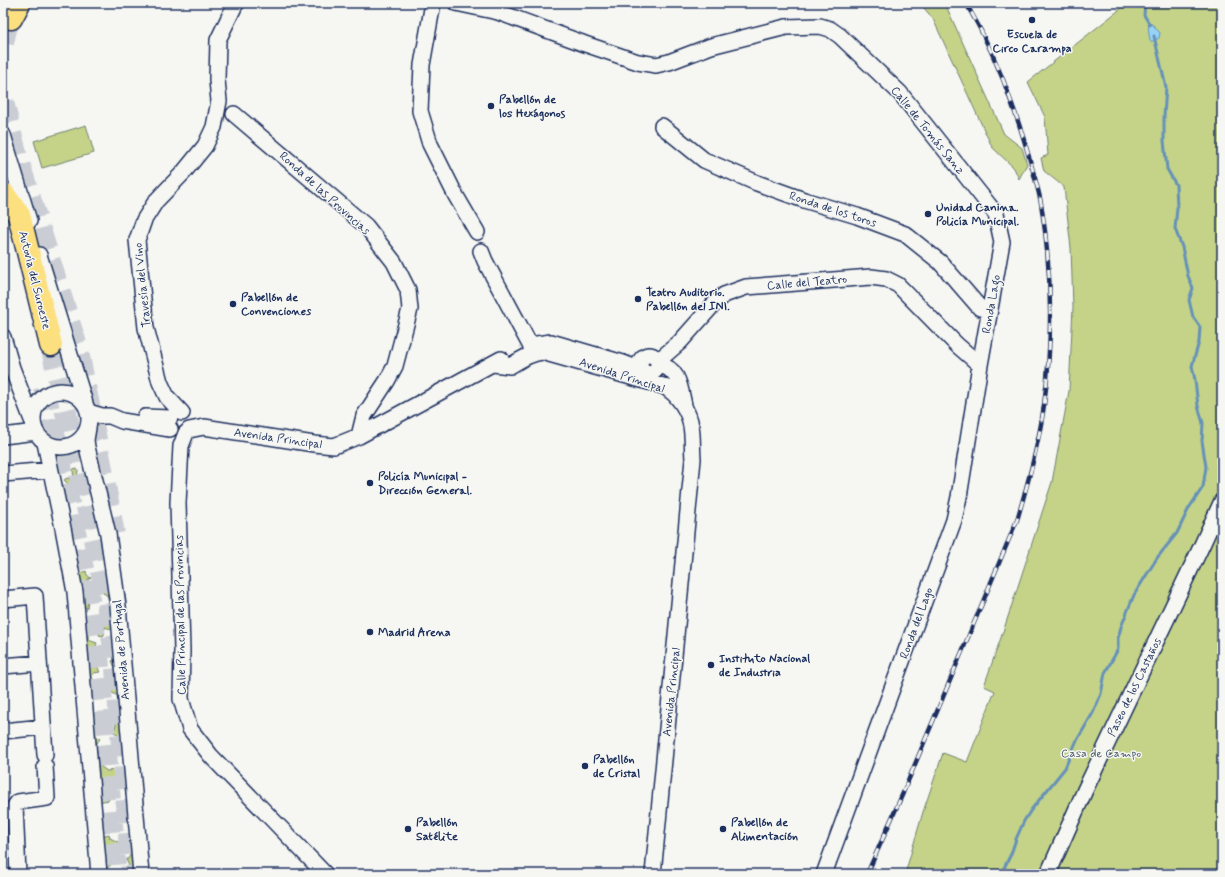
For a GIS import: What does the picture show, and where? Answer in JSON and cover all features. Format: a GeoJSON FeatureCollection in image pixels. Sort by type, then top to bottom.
{"type":"FeatureCollection","features":[{"type":"Feature","properties":{"kind":"highway"},"geometry":{"type":"LineString","coordinates":[[3,193],[11,217]]}},
{"type":"Feature","properties":{"kind":"highway","name":"Autovía del Suroeste"},"geometry":{"type":"LineString","coordinates":[[11,217],[44,348]]}},
{"type":"Feature","properties":{"kind":"street"},"geometry":{"type":"LineString","coordinates":[[433,3],[422,65],[420,111],[430,144],[456,196],[477,232]]}},
{"type":"Feature","properties":{"kind":"street","name":"Calle de Tomás Sanz"},"geometry":{"type":"LineString","coordinates":[[456,3],[498,12],[638,62],[656,65],[669,62],[712,46],[786,27],[820,26],[830,30],[840,36],[900,93],[996,214],[1002,242]]}},
{"type":"Feature","properties":{"kind":"street","name":"Travesía del Vino"},"geometry":{"type":"LineString","coordinates":[[179,426],[160,382],[146,328],[137,240],[144,220],[156,202],[183,174],[206,146],[214,127],[218,101],[218,40],[234,4]]}},
{"type":"Feature","properties":{"kind":"street","name":"Ronda de las Provincias"},"geometry":{"type":"LineString","coordinates":[[234,114],[366,226],[394,262],[408,290],[410,309],[395,366],[364,416],[359,436]]}},
{"type":"Feature","properties":{"kind":"street","name":"Ronda de los toros"},"geometry":{"type":"LineString","coordinates":[[662,126],[704,160],[757,183],[804,200],[858,216],[905,234],[940,262],[980,308],[989,310]]}},
{"type":"Feature","properties":{"kind":"street","name":"Avenida de Portugal"},"geometry":{"type":"LineString","coordinates":[[3,135],[94,416],[86,440],[108,534],[118,606],[141,874]]}},
{"type":"Feature","properties":{"kind":"street","name":"Ronda Lago"},"geometry":{"type":"LineString","coordinates":[[980,365],[1002,242]]}},
{"type":"Feature","properties":{"kind":"street"},"geometry":{"type":"LineString","coordinates":[[481,251],[530,345]]}},
{"type":"Feature","properties":{"kind":"street","name":"Calle del Teatro"},"geometry":{"type":"LineString","coordinates":[[658,363],[724,295],[746,287],[871,277],[886,279],[898,284],[957,345],[980,365]]}},
{"type":"Feature","properties":{"kind":"street"},"geometry":{"type":"LineString","coordinates":[[957,345],[971,344],[985,335]]}},
{"type":"Feature","properties":{"kind":"street"},"geometry":{"type":"LineString","coordinates":[[3,337],[12,368],[38,432],[50,470],[75,592],[99,874]]}},
{"type":"Feature","properties":{"kind":"street"},"geometry":{"type":"LineString","coordinates":[[493,364],[530,345],[551,342],[623,363],[635,362],[642,365],[643,357],[649,354],[655,356],[658,363],[667,366],[674,373],[679,382],[684,406]]}},
{"type":"Feature","properties":{"kind":"street","name":"Avenida Principal"},"geometry":{"type":"LineString","coordinates":[[94,416],[122,422],[204,427],[334,446],[359,436],[493,364],[510,366],[535,353],[542,352],[663,386],[668,389],[684,406],[691,425],[693,459],[653,874]]}},
{"type":"Feature","properties":{"kind":"street","name":"Ronda del Lago"},"geometry":{"type":"LineString","coordinates":[[824,874],[954,520],[980,365]]}},
{"type":"Feature","properties":{"kind":"street"},"geometry":{"type":"LineString","coordinates":[[61,390],[70,392],[78,397],[94,416],[84,436],[78,442],[70,446],[61,448],[53,446],[38,432],[34,411],[44,396],[52,392],[61,390]]}},
{"type":"Feature","properties":{"kind":"street","name":"Calle Principal de las Provincias"},"geometry":{"type":"LineString","coordinates":[[179,426],[178,503],[182,650],[181,699],[190,729],[211,756],[325,874]]}},
{"type":"Feature","properties":{"kind":"street"},"geometry":{"type":"LineString","coordinates":[[3,436],[38,432]]}},
{"type":"Feature","properties":{"kind":"street"},"geometry":{"type":"LineString","coordinates":[[3,474],[50,470]]}},
{"type":"Feature","properties":{"kind":"street","name":"Paseo de los Castaños"},"geometry":{"type":"LineString","coordinates":[[1048,874],[1085,790],[1222,501]]}},
{"type":"Feature","properties":{"kind":"street"},"geometry":{"type":"LineString","coordinates":[[3,599],[35,596],[48,798],[18,802],[15,806],[18,874]]}},
{"type":"Feature","properties":{"kind":"street"},"geometry":{"type":"LineString","coordinates":[[3,666],[39,663]]}},
{"type":"Feature","properties":{"kind":"street"},"geometry":{"type":"LineString","coordinates":[[3,731],[43,727]]}},
{"type":"Feature","properties":{"kind":"green space"},"geometry":{"type":"Polygon","coordinates":[[[920,3],[944,3],[947,8],[1004,134],[1022,148],[1027,164],[1019,179],[1014,168],[992,147],[933,19],[920,3]]]}},
{"type":"Feature","properties":{"kind":"green space","name":"Casa de Campo"},"geometry":{"type":"Polygon","coordinates":[[[1128,3],[1222,3],[1222,874],[905,874],[923,812],[943,753],[967,762],[995,691],[984,686],[1052,482],[1069,391],[1073,307],[1071,248],[1064,187],[1044,171],[1041,158],[1048,155],[1045,117],[1028,82],[1128,3]]]}},
{"type":"Feature","properties":{"kind":"green space"},"geometry":{"type":"Polygon","coordinates":[[[86,125],[94,153],[42,168],[34,141],[86,125]]]}},
{"type":"Feature","properties":{"kind":"green space"},"geometry":{"type":"Polygon","coordinates":[[[75,468],[78,470],[77,478],[85,475],[87,478],[82,483],[86,486],[86,488],[81,488],[81,493],[78,496],[75,493],[78,486],[68,484],[64,480],[67,478],[74,480],[73,470],[75,468]]]}},
{"type":"Feature","properties":{"kind":"green space"},"geometry":{"type":"Polygon","coordinates":[[[108,570],[111,602],[109,603],[107,595],[103,593],[107,587],[107,584],[102,580],[104,576],[102,572],[108,570]]]}},
{"type":"Feature","properties":{"kind":"green space"},"geometry":{"type":"Polygon","coordinates":[[[76,571],[81,573],[86,571],[87,575],[91,578],[88,579],[88,582],[89,586],[93,588],[92,592],[94,596],[88,600],[87,608],[81,607],[76,571]]]}},
{"type":"Feature","properties":{"kind":"green space"},"geometry":{"type":"Polygon","coordinates":[[[97,613],[112,614],[113,619],[109,622],[112,624],[113,630],[105,627],[103,636],[99,635],[99,626],[92,624],[94,620],[97,620],[97,613]]]}},
{"type":"Feature","properties":{"kind":"green space"},"geometry":{"type":"Polygon","coordinates":[[[89,635],[89,639],[91,641],[97,643],[95,648],[103,659],[98,662],[97,666],[100,672],[94,673],[92,676],[93,680],[99,685],[94,691],[94,699],[90,699],[86,636],[89,635]]]}},
{"type":"Feature","properties":{"kind":"green space"},"geometry":{"type":"Polygon","coordinates":[[[119,658],[124,750],[121,750],[122,741],[120,736],[113,732],[116,725],[115,718],[110,717],[112,704],[115,705],[119,700],[118,696],[109,691],[113,688],[114,682],[109,678],[115,672],[112,661],[119,658]]]}},
{"type":"Feature","properties":{"kind":"green space"},"geometry":{"type":"Polygon","coordinates":[[[91,720],[98,722],[95,731],[96,735],[100,739],[97,744],[97,750],[104,759],[100,762],[101,767],[107,771],[116,770],[115,779],[117,782],[113,782],[106,792],[109,800],[98,804],[91,720]]]}},
{"type":"Feature","properties":{"kind":"green space"},"geometry":{"type":"Polygon","coordinates":[[[102,834],[109,834],[110,838],[120,843],[116,855],[110,859],[109,862],[112,864],[107,868],[107,874],[104,874],[102,834]]]}},
{"type":"Feature","properties":{"kind":"green space"},"geometry":{"type":"Polygon","coordinates":[[[135,844],[137,874],[121,874],[120,871],[126,872],[128,870],[129,866],[126,859],[128,859],[131,850],[129,847],[135,844]]]}},
{"type":"Feature","properties":{"kind":"water"},"geometry":{"type":"Polygon","coordinates":[[[1148,22],[1160,33],[1159,38],[1151,42],[1149,34],[1148,22]]]}},
{"type":"Feature","properties":{"kind":"waterway"},"geometry":{"type":"LineString","coordinates":[[1145,3],[1144,15],[1150,25]]}},
{"type":"Feature","properties":{"kind":"waterway"},"geometry":{"type":"LineString","coordinates":[[1001,874],[1011,854],[1024,821],[1065,768],[1076,742],[1093,713],[1101,694],[1105,673],[1118,649],[1118,638],[1121,627],[1134,595],[1157,558],[1177,533],[1189,508],[1203,487],[1206,467],[1202,441],[1203,423],[1198,406],[1192,366],[1199,342],[1200,327],[1193,317],[1189,300],[1193,288],[1188,276],[1182,247],[1175,229],[1177,208],[1176,185],[1167,169],[1164,141],[1166,87],[1154,36]]}},
{"type":"Feature","properties":{"kind":"tunnel"},"geometry":{"type":"LineString","coordinates":[[3,43],[6,29],[11,18]]}},
{"type":"Feature","properties":{"kind":"tunnel"},"geometry":{"type":"LineString","coordinates":[[3,102],[17,157],[77,347],[114,534]]}},
{"type":"Feature","properties":{"kind":"tunnel"},"geometry":{"type":"LineString","coordinates":[[51,345],[104,584],[115,655],[132,874]]}},
{"type":"Feature","properties":{"kind":"tunnel"},"geometry":{"type":"LineString","coordinates":[[44,387],[87,587],[98,656],[116,874]]}},
{"type":"Feature","properties":{"kind":"railway"},"geometry":{"type":"LineString","coordinates":[[867,874],[903,793],[1017,520],[1036,449],[1042,420],[1047,380],[1050,304],[1045,228],[1040,199],[1021,131],[1003,80],[980,28],[966,3]]}},
{"type":"Feature","properties":{"kind":"place","name":"Escuela de Circo Carampa"},"geometry":{"type":"Point","coordinates":[1032,20]}},
{"type":"Feature","properties":{"kind":"place","name":"Pabellón de los Hexágonos"},"geometry":{"type":"Point","coordinates":[491,106]}},
{"type":"Feature","properties":{"kind":"place","name":"Unidad Canina. Policía Municipal."},"geometry":{"type":"Point","coordinates":[928,214]}},
{"type":"Feature","properties":{"kind":"place","name":"Teatro Auditorio. Pabellón del INI."},"geometry":{"type":"Point","coordinates":[638,299]}},
{"type":"Feature","properties":{"kind":"place","name":"Pabellón de Convenciones"},"geometry":{"type":"Point","coordinates":[233,304]}},
{"type":"Feature","properties":{"kind":"place","name":"Policía Municipal - Dirección General."},"geometry":{"type":"Point","coordinates":[370,483]}},
{"type":"Feature","properties":{"kind":"place","name":"Madrid Arena"},"geometry":{"type":"Point","coordinates":[370,632]}},
{"type":"Feature","properties":{"kind":"place","name":"Instituto Nacional de Industria"},"geometry":{"type":"Point","coordinates":[711,665]}},
{"type":"Feature","properties":{"kind":"place","name":"Pabellón de Cristal"},"geometry":{"type":"Point","coordinates":[585,766]}},
{"type":"Feature","properties":{"kind":"place","name":"Pabellón Satélite"},"geometry":{"type":"Point","coordinates":[408,829]}},
{"type":"Feature","properties":{"kind":"place","name":"Pabellón de Alimentación"},"geometry":{"type":"Point","coordinates":[723,829]}}]}
